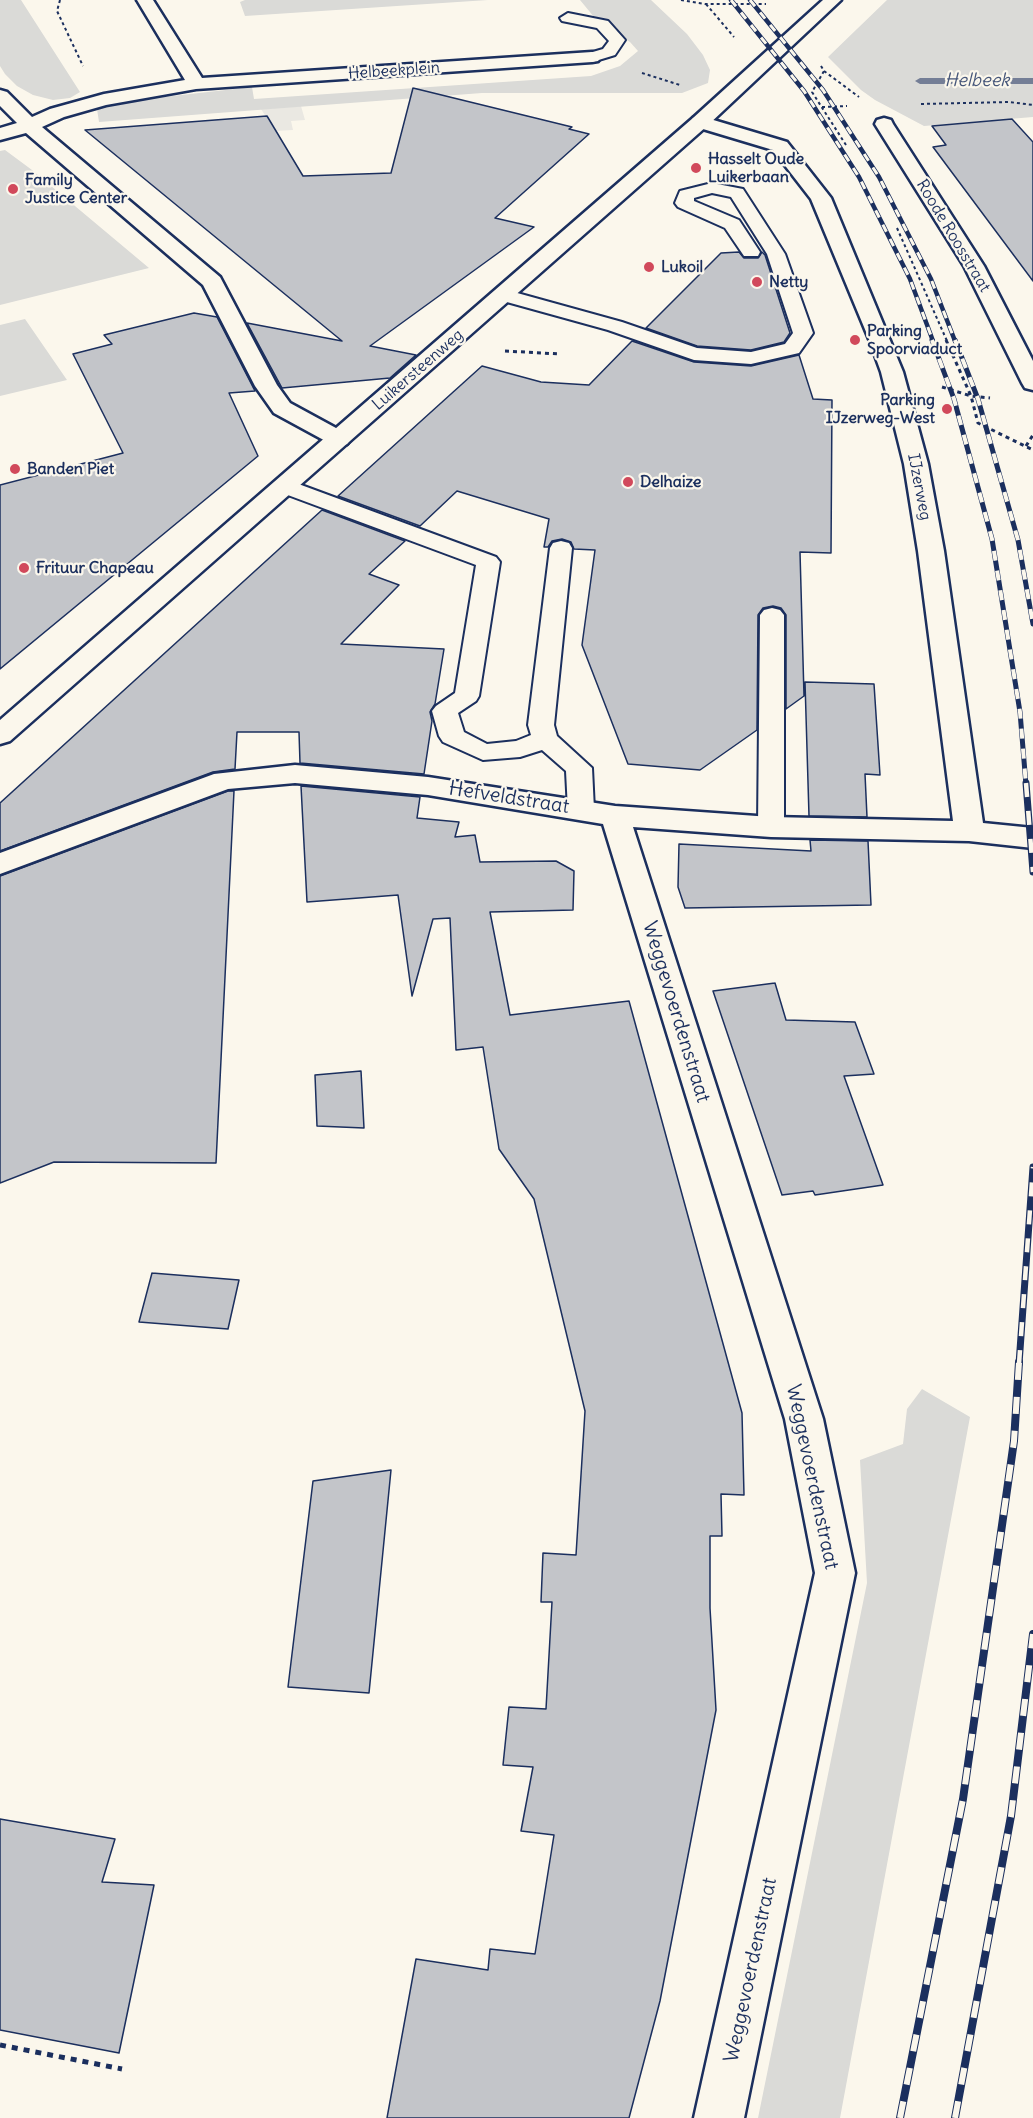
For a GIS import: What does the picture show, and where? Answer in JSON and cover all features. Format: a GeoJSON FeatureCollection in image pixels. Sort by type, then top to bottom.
{"type":"FeatureCollection","features":[{"type":"Feature","properties":{"kind":"street"},"geometry":{"type":"LineString","coordinates":[[145,0],[196,84]]}},
{"type":"Feature","properties":{"kind":"street","name":"Luikersteenweg"},"geometry":{"type":"LineString","coordinates":[[0,735],[700,122],[833,0]]}},
{"type":"Feature","properties":{"kind":"street","name":"Helbeekplein"},"geometry":{"type":"LineString","coordinates":[[0,134],[29,126],[57,113],[104,100],[196,84],[592,57]]}},
{"type":"Feature","properties":{"kind":"street"},"geometry":{"type":"LineString","coordinates":[[0,96],[29,126],[212,282],[266,386],[282,408],[339,439]]}},
{"type":"Feature","properties":{"kind":"street","name":"IJzerweg"},"geometry":{"type":"LineString","coordinates":[[700,122],[780,146],[821,198],[880,339],[892,372],[916,464],[931,551],[969,831]]}},
{"type":"Feature","properties":{"kind":"street","name":"Roode Roosstraat"},"geometry":{"type":"LineString","coordinates":[[884,124],[974,266],[1033,383]]}},
{"type":"Feature","properties":{"kind":"street","name":"Hefveldstraat"},"geometry":{"type":"LineString","coordinates":[[0,864],[224,780],[295,774],[429,786],[598,813],[771,827],[969,831],[1033,838]]}},
{"type":"Feature","properties":{"kind":"street","name":"Weggevoerdenstraat"},"geometry":{"type":"LineString","coordinates":[[598,813],[804,1419],[835,1573],[719,2118]]}},
{"type":"Feature","properties":{"kind":"lane"},"geometry":{"type":"LineString","coordinates":[[568,18],[602,24],[617,40],[609,52],[592,57]]}},
{"type":"Feature","properties":{"kind":"lane"},"geometry":{"type":"LineString","coordinates":[[503,295],[615,326],[694,354],[750,358],[792,349],[803,333],[776,254],[737,193],[712,188],[686,195],[684,203],[732,224],[751,252]]}},
{"type":"Feature","properties":{"kind":"lane"},"geometry":{"type":"LineString","coordinates":[[285,486],[488,562],[467,696],[445,711],[452,736],[483,752],[520,749],[545,739]]}},
{"type":"Feature","properties":{"kind":"lane"},"geometry":{"type":"LineString","coordinates":[[561,548],[541,725],[545,739],[579,768],[598,813]]}},
{"type":"Feature","properties":{"kind":"lane"},"geometry":{"type":"LineString","coordinates":[[771,827],[772,615]]}},
{"type":"Feature","properties":{"kind":"path"},"geometry":{"type":"LineString","coordinates":[[60,0],[57,11],[74,48],[104,100]]}},
{"type":"Feature","properties":{"kind":"path"},"geometry":{"type":"LineString","coordinates":[[705,4],[740,43]]}},
{"type":"Feature","properties":{"kind":"path"},"geometry":{"type":"LineString","coordinates":[[592,57],[696,90],[727,96]]}},
{"type":"Feature","properties":{"kind":"path"},"geometry":{"type":"LineString","coordinates":[[818,62],[825,71],[860,98]]}},
{"type":"Feature","properties":{"kind":"path"},"geometry":{"type":"LineString","coordinates":[[825,71],[812,92],[846,146]]}},
{"type":"Feature","properties":{"kind":"path"},"geometry":{"type":"LineString","coordinates":[[916,105],[1009,102],[1033,105]]}},
{"type":"Feature","properties":{"kind":"path"},"geometry":{"type":"LineString","coordinates":[[821,107],[850,106]]}},
{"type":"Feature","properties":{"kind":"path"},"geometry":{"type":"LineString","coordinates":[[895,223],[971,396],[978,423],[1033,450]]}},
{"type":"Feature","properties":{"kind":"path"},"geometry":{"type":"LineString","coordinates":[[1026,447],[1033,435]]}},
{"type":"Feature","properties":{"kind":"path"},"geometry":{"type":"LineString","coordinates":[[0,2045],[122,2069]]}},
{"type":"Feature","properties":{"kind":"shaded area"},"geometry":{"type":"Polygon","coordinates":[[[0,0],[21,0],[80,92],[70,98],[53,100],[33,95],[17,86],[5,74],[0,66],[0,0]]]}},
{"type":"Feature","properties":{"kind":"shaded area"},"geometry":{"type":"Polygon","coordinates":[[[245,0],[488,0],[245,16],[240,2],[245,0]]]}},
{"type":"Feature","properties":{"kind":"shaded area"},"geometry":{"type":"Polygon","coordinates":[[[580,0],[651,0],[687,34],[703,55],[710,70],[708,83],[682,93],[482,93],[99,122],[97,109],[111,103],[252,87],[254,99],[591,76],[620,66],[638,51],[630,42],[599,23],[580,0]]]}},
{"type":"Feature","properties":{"kind":"shaded area"},"geometry":{"type":"Polygon","coordinates":[[[887,0],[1033,0],[1033,117],[924,126],[861,90],[828,57],[887,0]]]}},
{"type":"Feature","properties":{"kind":"shaded area"},"geometry":{"type":"Polygon","coordinates":[[[301,106],[305,120],[291,121],[293,130],[275,131],[261,109],[301,106]]]}},
{"type":"Feature","properties":{"kind":"shaded area"},"geometry":{"type":"Polygon","coordinates":[[[5,150],[149,268],[0,305],[0,151],[5,150]]]}},
{"type":"Feature","properties":{"kind":"shaded area"},"geometry":{"type":"Polygon","coordinates":[[[25,319],[67,380],[0,396],[0,325],[25,319]]]}},
{"type":"Feature","properties":{"kind":"shaded area"},"geometry":{"type":"Polygon","coordinates":[[[922,1389],[970,1417],[840,2118],[758,2118],[867,1583],[860,1460],[903,1444],[907,1409],[922,1389]]]}},
{"type":"Feature","properties":{"kind":"building"},"geometry":{"type":"Polygon","coordinates":[[[413,88],[572,127],[569,129],[589,134],[495,218],[534,227],[370,346],[416,355],[390,378],[282,388],[247,323],[342,341],[85,130],[267,116],[303,176],[391,173],[413,88]]]}},
{"type":"Feature","properties":{"kind":"building"},"geometry":{"type":"Polygon","coordinates":[[[1012,119],[1033,142],[1033,281],[933,147],[946,145],[932,126],[1012,119]]]}},
{"type":"Feature","properties":{"kind":"building"},"geometry":{"type":"Polygon","coordinates":[[[739,252],[744,258],[758,258],[762,252],[765,255],[790,333],[784,342],[751,350],[697,346],[646,328],[721,253],[739,252]]]}},
{"type":"Feature","properties":{"kind":"building"},"geometry":{"type":"Polygon","coordinates":[[[194,313],[217,317],[255,391],[229,393],[258,456],[0,669],[0,485],[123,453],[73,354],[112,344],[104,335],[194,313]]]}},
{"type":"Feature","properties":{"kind":"building","name":"Delhaize"},"geometry":{"type":"Polygon","coordinates":[[[632,341],[694,362],[751,366],[799,355],[813,399],[832,400],[831,553],[800,552],[804,696],[786,709],[786,615],[781,608],[773,606],[763,608],[758,615],[757,730],[700,770],[628,764],[582,645],[595,550],[574,549],[571,542],[562,539],[552,541],[548,547],[544,547],[549,519],[457,491],[420,526],[338,496],[482,366],[541,382],[589,385],[632,341]]]}},
{"type":"Feature","properties":{"kind":"building"},"geometry":{"type":"Polygon","coordinates":[[[322,510],[405,541],[369,574],[399,585],[341,644],[444,649],[435,704],[430,712],[432,721],[424,774],[300,763],[299,732],[237,732],[235,769],[213,772],[0,851],[0,803],[322,510]]]}},
{"type":"Feature","properties":{"kind":"building"},"geometry":{"type":"Polygon","coordinates":[[[805,682],[874,684],[880,775],[865,774],[867,817],[809,816],[805,682]]]}},
{"type":"Feature","properties":{"kind":"building"},"geometry":{"type":"Polygon","coordinates":[[[301,786],[420,797],[417,818],[459,822],[455,837],[475,835],[480,862],[556,861],[574,871],[573,910],[490,912],[510,1015],[629,1001],[742,1413],[744,1495],[721,1494],[722,1536],[710,1536],[710,1608],[716,1710],[660,2001],[629,2118],[387,2118],[416,1959],[488,1970],[490,1949],[535,1954],[554,1835],[521,1831],[533,1767],[503,1765],[509,1707],[546,1709],[552,1602],[541,1602],[543,1553],[576,1555],[585,1411],[534,1199],[499,1149],[483,1047],[456,1050],[450,918],[433,919],[412,996],[398,895],[307,902],[301,786]]]}},
{"type":"Feature","properties":{"kind":"building"},"geometry":{"type":"Polygon","coordinates":[[[228,791],[234,791],[216,1163],[54,1162],[0,1183],[0,876],[228,791]]]}},
{"type":"Feature","properties":{"kind":"building"},"geometry":{"type":"Polygon","coordinates":[[[810,840],[868,841],[871,905],[685,908],[678,887],[679,844],[811,851],[810,840]]]}},
{"type":"Feature","properties":{"kind":"building"},"geometry":{"type":"Polygon","coordinates":[[[775,983],[786,1020],[855,1022],[874,1074],[844,1076],[883,1185],[815,1195],[813,1191],[782,1195],[713,991],[775,983]]]}},
{"type":"Feature","properties":{"kind":"building"},"geometry":{"type":"Polygon","coordinates":[[[361,1071],[364,1128],[317,1126],[315,1075],[361,1071]]]}},
{"type":"Feature","properties":{"kind":"building"},"geometry":{"type":"Polygon","coordinates":[[[152,1273],[239,1280],[228,1329],[139,1322],[152,1273]]]}},
{"type":"Feature","properties":{"kind":"building"},"geometry":{"type":"Polygon","coordinates":[[[391,1470],[369,1693],[288,1687],[313,1481],[391,1470]]]}},
{"type":"Feature","properties":{"kind":"building"},"geometry":{"type":"Polygon","coordinates":[[[0,1819],[115,1839],[102,1882],[154,1885],[119,2053],[0,2030],[0,1819]]]}},
{"type":"Feature","properties":{"kind":"waterway","name":"Helbeek"},"geometry":{"type":"LineString","coordinates":[[920,81],[1033,81]]}},
{"type":"Feature","properties":{"kind":"railway"},"geometry":{"type":"LineString","coordinates":[[731,0],[804,91],[859,177],[910,279],[933,341]]}},
{"type":"Feature","properties":{"kind":"railway"},"geometry":{"type":"LineString","coordinates":[[750,0],[823,90],[879,177],[931,279],[955,341]]}},
{"type":"Feature","properties":{"kind":"railway"},"geometry":{"type":"LineString","coordinates":[[932,340],[954,399],[992,539],[1020,712],[1026,785]]}},
{"type":"Feature","properties":{"kind":"railway"},"geometry":{"type":"LineString","coordinates":[[955,340],[978,399],[1018,540],[1033,624]]}},
{"type":"Feature","properties":{"kind":"railway"},"geometry":{"type":"LineString","coordinates":[[1026,783],[1033,872]]}},
{"type":"Feature","properties":{"kind":"railway"},"geometry":{"type":"LineString","coordinates":[[1019,1364],[1033,1167]]}},
{"type":"Feature","properties":{"kind":"railway"},"geometry":{"type":"LineString","coordinates":[[900,2118],[963,1799],[1014,1441],[1019,1362]]}},
{"type":"Feature","properties":{"kind":"railway"},"geometry":{"type":"LineString","coordinates":[[955,2118],[1011,1816],[1033,1634]]}},
{"type":"Feature","properties":{"kind":"place","name":"Hasselt Oude Luikerbaan"},"geometry":{"type":"Point","coordinates":[696,168]}},
{"type":"Feature","properties":{"kind":"place","name":"Family Justice Center"},"geometry":{"type":"Point","coordinates":[13,189]}},
{"type":"Feature","properties":{"kind":"place","name":"Lukoil"},"geometry":{"type":"Point","coordinates":[649,267]}},
{"type":"Feature","properties":{"kind":"place","name":"Netty"},"geometry":{"type":"Point","coordinates":[757,282]}},
{"type":"Feature","properties":{"kind":"place","name":"Parking Spoorviaduct"},"geometry":{"type":"Point","coordinates":[855,340]}},
{"type":"Feature","properties":{"kind":"place","name":"Parking IJzerweg-West"},"geometry":{"type":"Point","coordinates":[947,409]}},
{"type":"Feature","properties":{"kind":"place","name":"Banden Piet"},"geometry":{"type":"Point","coordinates":[15,469]}},
{"type":"Feature","properties":{"kind":"place","name":"Delhaize"},"geometry":{"type":"Point","coordinates":[628,482]}},
{"type":"Feature","properties":{"kind":"place","name":"Frituur Chapeau"},"geometry":{"type":"Point","coordinates":[24,568]}}]}
